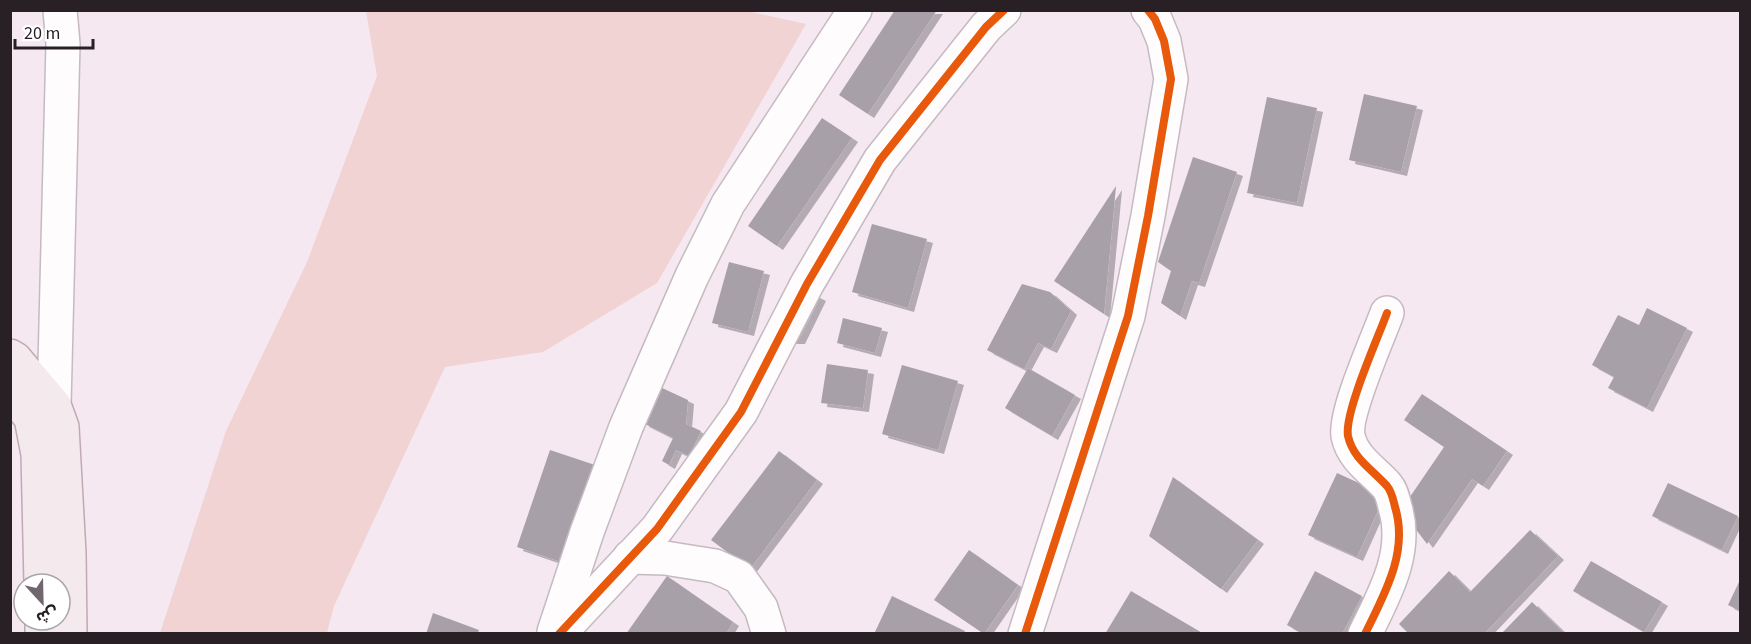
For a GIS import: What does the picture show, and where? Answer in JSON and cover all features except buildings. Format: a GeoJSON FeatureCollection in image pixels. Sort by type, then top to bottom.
{"type":"FeatureCollection","features":[{"type":"Feature","properties":{"kind":"main road"},"geometry":{"type":"LineString","coordinates":[[10,356],[15,359],[42,412],[38,454],[41,572]]}},
{"type":"Feature","properties":{"kind":"main road"},"geometry":{"type":"LineString","coordinates":[[10,392],[62,427],[69,553],[70,633]]}},
{"type":"Feature","properties":{"kind":"street"},"geometry":{"type":"LineString","coordinates":[[42,412],[63,44],[60,10]]}},
{"type":"Feature","properties":{"kind":"street"},"geometry":{"type":"LineString","coordinates":[[553,633],[626,427],[692,276],[728,204],[855,10]]}},
{"type":"Feature","properties":{"kind":"street"},"geometry":{"type":"LineString","coordinates":[[1025,633],[1128,316],[1148,216],[1171,79],[1164,41],[1155,19],[1148,10]]}},
{"type":"Feature","properties":{"kind":"street"},"geometry":{"type":"LineString","coordinates":[[559,633],[657,529],[741,412],[807,284],[880,159],[992,16]]}},
{"type":"Feature","properties":{"kind":"street"},"geometry":{"type":"LineString","coordinates":[[1365,633],[1387,589],[1398,550],[1399,520],[1391,491],[1358,458],[1348,435],[1351,409],[1387,313]]}},
{"type":"Feature","properties":{"kind":"street"},"geometry":{"type":"LineString","coordinates":[[630,557],[665,558],[715,566],[739,578],[761,608],[769,633]]}},
{"type":"Feature","properties":{"kind":"shaded area"},"geometry":{"type":"Polygon","coordinates":[[[743,10],[806,24],[657,283],[543,352],[445,367],[334,606],[327,633],[160,633],[226,431],[307,262],[377,76],[366,11],[743,10]]]}},
{"type":"Feature","properties":{"kind":"cycle path"},"geometry":{"type":"LineString","coordinates":[[559,634],[657,529],[741,412],[807,284],[880,160],[986,27],[1004,10]]}},
{"type":"Feature","properties":{"kind":"cycle path"},"geometry":{"type":"LineString","coordinates":[[1025,634],[1128,316],[1148,216],[1171,79],[1164,41],[1155,19],[1148,10]]}},
{"type":"Feature","properties":{"kind":"cycle path"},"geometry":{"type":"LineString","coordinates":[[1365,634],[1387,589],[1397,557],[1399,524],[1390,491],[1354,451],[1348,436],[1348,425],[1356,394],[1387,313]]}}]}
